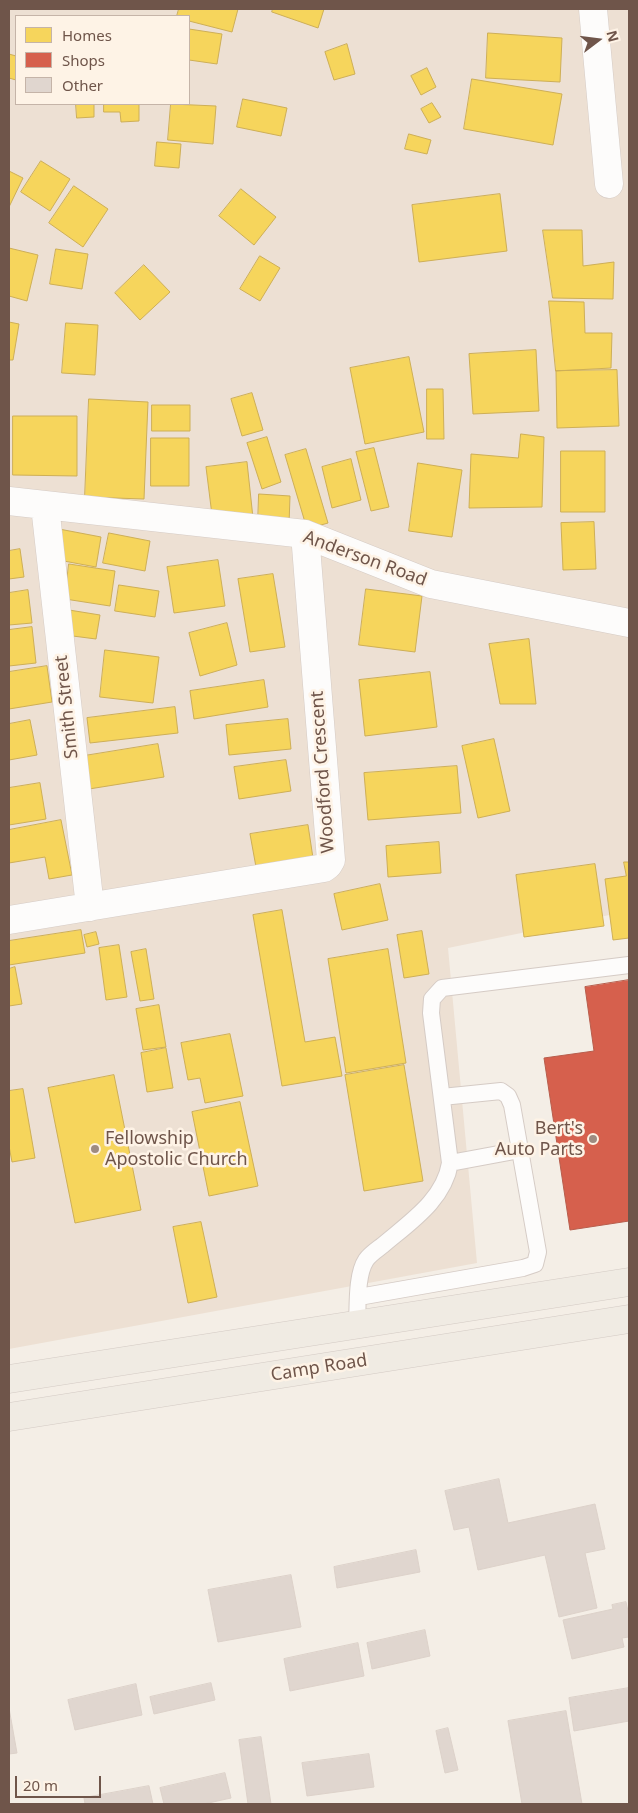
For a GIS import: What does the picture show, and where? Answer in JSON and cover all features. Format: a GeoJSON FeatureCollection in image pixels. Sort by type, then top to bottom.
{"type":"FeatureCollection","features":[{"type":"Feature","properties":{"kind":"main road","name":"Camp Road"},"geometry":{"type":"LineString","coordinates":[[9,1379],[629,1282]]}},
{"type":"Feature","properties":{"kind":"main road","name":"Camp Road"},"geometry":{"type":"LineString","coordinates":[[9,1417],[629,1319]]}},
{"type":"Feature","properties":{"kind":"main road"},"geometry":{"type":"LineString","coordinates":[[211,1347],[217,1384]]}},
{"type":"Feature","properties":{"kind":"street"},"geometry":{"type":"LineString","coordinates":[[593,9],[609,184]]}},
{"type":"Feature","properties":{"kind":"street","name":"Anderson Road"},"geometry":{"type":"LineString","coordinates":[[9,501],[305,534],[431,584],[629,623]]}},
{"type":"Feature","properties":{"kind":"street","name":"Smith Street"},"geometry":{"type":"LineString","coordinates":[[45,506],[90,907]]}},
{"type":"Feature","properties":{"kind":"street","name":"Woodford Crescent"},"geometry":{"type":"LineString","coordinates":[[9,920],[324,868],[328,864],[331,860],[305,534]]}},
{"type":"Feature","properties":{"kind":"lane"},"geometry":{"type":"LineString","coordinates":[[357,1324],[360,1274],[366,1260],[426,1207],[442,1188],[448,1175],[450,1163],[431,1013],[432,999],[442,988],[629,965]]}},
{"type":"Feature","properties":{"kind":"lane"},"geometry":{"type":"LineString","coordinates":[[359,1297],[523,1268],[535,1264],[538,1252],[512,1106],[508,1096],[501,1091],[442,1097]]}},
{"type":"Feature","properties":{"kind":"lane"},"geometry":{"type":"LineString","coordinates":[[450,1163],[520,1150]]}},
{"type":"Feature","properties":{"kind":"shaded area"},"geometry":{"type":"Polygon","coordinates":[[[9,9],[629,9],[629,911],[448,948],[477,1263],[9,1349],[9,9]]]}},
{"type":"Feature","properties":{"kind":"building: Homes"},"geometry":{"type":"Polygon","coordinates":[[[179,9],[238,9],[232,32],[190,21],[190,15],[177,15],[179,9]]]}},
{"type":"Feature","properties":{"kind":"building: Homes"},"geometry":{"type":"Polygon","coordinates":[[[273,9],[324,9],[318,28],[272,12],[273,9]]]}},
{"type":"Feature","properties":{"kind":"building: Homes"},"geometry":{"type":"Polygon","coordinates":[[[190,29],[222,34],[217,64],[190,60],[190,29]]]}},
{"type":"Feature","properties":{"kind":"building: Homes"},"geometry":{"type":"Polygon","coordinates":[[[488,33],[562,38],[560,82],[486,78],[488,33]]]}},
{"type":"Feature","properties":{"kind":"building: Homes"},"geometry":{"type":"Polygon","coordinates":[[[347,44],[355,74],[334,80],[325,52],[347,44]]]}},
{"type":"Feature","properties":{"kind":"building: Homes"},"geometry":{"type":"Polygon","coordinates":[[[9,54],[15,56],[15,80],[9,78],[9,54]]]}},
{"type":"Feature","properties":{"kind":"building: Homes"},"geometry":{"type":"Polygon","coordinates":[[[427,68],[436,87],[421,95],[411,76],[427,68]]]}},
{"type":"Feature","properties":{"kind":"building: Homes"},"geometry":{"type":"Polygon","coordinates":[[[472,79],[562,94],[553,145],[464,129],[472,79]]]}},
{"type":"Feature","properties":{"kind":"building: Homes"},"geometry":{"type":"Polygon","coordinates":[[[243,99],[287,108],[281,136],[237,127],[243,99]]]}},
{"type":"Feature","properties":{"kind":"building: Homes"},"geometry":{"type":"Polygon","coordinates":[[[432,103],[441,117],[429,123],[421,109],[432,103]]]}},
{"type":"Feature","properties":{"kind":"building: Homes"},"geometry":{"type":"Polygon","coordinates":[[[76,105],[94,105],[94,117],[77,118],[76,105]]]}},
{"type":"Feature","properties":{"kind":"building: Homes"},"geometry":{"type":"Polygon","coordinates":[[[104,105],[139,105],[139,121],[121,122],[120,112],[104,112],[104,105]]]}},
{"type":"Feature","properties":{"kind":"building: Homes"},"geometry":{"type":"Polygon","coordinates":[[[171,105],[216,106],[213,144],[168,140],[171,105]]]}},
{"type":"Feature","properties":{"kind":"building: Homes"},"geometry":{"type":"Polygon","coordinates":[[[409,134],[431,140],[427,154],[405,149],[409,134]]]}},
{"type":"Feature","properties":{"kind":"building: Homes"},"geometry":{"type":"Polygon","coordinates":[[[157,142],[181,144],[179,168],[155,166],[157,142]]]}},
{"type":"Feature","properties":{"kind":"building: Homes"},"geometry":{"type":"Polygon","coordinates":[[[41,161],[70,179],[50,211],[21,192],[41,161]]]}},
{"type":"Feature","properties":{"kind":"building: Homes"},"geometry":{"type":"Polygon","coordinates":[[[9,171],[23,178],[9,207],[9,171]]]}},
{"type":"Feature","properties":{"kind":"building: Homes"},"geometry":{"type":"Polygon","coordinates":[[[74,186],[108,209],[83,247],[49,223],[74,186]]]}},
{"type":"Feature","properties":{"kind":"building: Homes"},"geometry":{"type":"Polygon","coordinates":[[[241,189],[276,217],[254,245],[219,216],[241,189]]]}},
{"type":"Feature","properties":{"kind":"building: Homes"},"geometry":{"type":"Polygon","coordinates":[[[500,194],[507,251],[419,262],[412,205],[500,194]]]}},
{"type":"Feature","properties":{"kind":"building: Homes"},"geometry":{"type":"Polygon","coordinates":[[[543,230],[582,230],[583,266],[614,262],[613,299],[553,298],[543,230]]]}},
{"type":"Feature","properties":{"kind":"building: Homes"},"geometry":{"type":"Polygon","coordinates":[[[9,248],[38,255],[27,301],[9,296],[9,248]]]}},
{"type":"Feature","properties":{"kind":"building: Homes"},"geometry":{"type":"Polygon","coordinates":[[[56,249],[88,254],[82,289],[50,284],[56,249]]]}},
{"type":"Feature","properties":{"kind":"building: Homes"},"geometry":{"type":"Polygon","coordinates":[[[260,256],[280,268],[260,301],[240,289],[260,256]]]}},
{"type":"Feature","properties":{"kind":"building: Homes"},"geometry":{"type":"Polygon","coordinates":[[[144,265],[170,292],[140,320],[115,293],[144,265]]]}},
{"type":"Feature","properties":{"kind":"building: Homes"},"geometry":{"type":"Polygon","coordinates":[[[549,301],[584,302],[585,333],[612,333],[611,368],[556,371],[549,301]]]}},
{"type":"Feature","properties":{"kind":"building: Homes"},"geometry":{"type":"Polygon","coordinates":[[[9,322],[19,324],[13,360],[9,360],[9,322]]]}},
{"type":"Feature","properties":{"kind":"building: Homes"},"geometry":{"type":"Polygon","coordinates":[[[66,323],[98,325],[95,375],[62,373],[66,323]]]}},
{"type":"Feature","properties":{"kind":"building: Homes"},"geometry":{"type":"Polygon","coordinates":[[[536,350],[539,411],[473,414],[469,354],[536,350]]]}},
{"type":"Feature","properties":{"kind":"building: Homes"},"geometry":{"type":"Polygon","coordinates":[[[409,357],[424,432],[365,444],[350,368],[409,357]]]}},
{"type":"Feature","properties":{"kind":"building: Homes"},"geometry":{"type":"Polygon","coordinates":[[[617,370],[619,426],[557,428],[556,371],[617,370]]]}},
{"type":"Feature","properties":{"kind":"building: Homes"},"geometry":{"type":"Polygon","coordinates":[[[427,389],[443,389],[444,439],[427,439],[427,389]]]}},
{"type":"Feature","properties":{"kind":"building: Homes"},"geometry":{"type":"Polygon","coordinates":[[[252,393],[263,430],[242,436],[231,399],[252,393]]]}},
{"type":"Feature","properties":{"kind":"building: Homes"},"geometry":{"type":"Polygon","coordinates":[[[89,399],[148,402],[144,499],[85,497],[89,399]]]}},
{"type":"Feature","properties":{"kind":"building: Homes"},"geometry":{"type":"Polygon","coordinates":[[[152,405],[190,405],[190,431],[152,431],[152,405]]]}},
{"type":"Feature","properties":{"kind":"building: Homes"},"geometry":{"type":"Polygon","coordinates":[[[13,416],[77,416],[77,476],[13,475],[13,416]]]}},
{"type":"Feature","properties":{"kind":"building: Homes"},"geometry":{"type":"Polygon","coordinates":[[[521,434],[544,437],[542,507],[469,508],[471,454],[518,458],[521,434]]]}},
{"type":"Feature","properties":{"kind":"building: Homes"},"geometry":{"type":"Polygon","coordinates":[[[267,437],[281,482],[262,489],[247,443],[267,437]]]}},
{"type":"Feature","properties":{"kind":"building: Homes"},"geometry":{"type":"Polygon","coordinates":[[[151,438],[189,438],[189,486],[151,486],[151,438]]]}},
{"type":"Feature","properties":{"kind":"building: Homes"},"geometry":{"type":"Polygon","coordinates":[[[374,448],[389,507],[371,511],[356,452],[374,448]]]}},
{"type":"Feature","properties":{"kind":"building: Homes"},"geometry":{"type":"Polygon","coordinates":[[[306,449],[328,523],[307,529],[285,455],[306,449]]]}},
{"type":"Feature","properties":{"kind":"building: Homes"},"geometry":{"type":"Polygon","coordinates":[[[561,451],[605,451],[605,512],[561,512],[561,451]]]}},
{"type":"Feature","properties":{"kind":"building: Homes"},"geometry":{"type":"Polygon","coordinates":[[[351,459],[361,500],[332,508],[322,467],[351,459]]]}},
{"type":"Feature","properties":{"kind":"building: Homes"},"geometry":{"type":"Polygon","coordinates":[[[247,462],[253,518],[213,523],[206,467],[247,462]]]}},
{"type":"Feature","properties":{"kind":"building: Homes"},"geometry":{"type":"Polygon","coordinates":[[[418,463],[462,470],[452,537],[409,531],[418,463]]]}},
{"type":"Feature","properties":{"kind":"building: Homes"},"geometry":{"type":"Polygon","coordinates":[[[259,494],[290,496],[289,525],[258,524],[259,494]]]}},
{"type":"Feature","properties":{"kind":"building: Homes"},"geometry":{"type":"Polygon","coordinates":[[[594,522],[596,569],[563,570],[561,523],[594,522]]]}},
{"type":"Feature","properties":{"kind":"building: Homes"},"geometry":{"type":"Polygon","coordinates":[[[59,529],[101,537],[96,567],[53,559],[59,529]]]}},
{"type":"Feature","properties":{"kind":"building: Homes"},"geometry":{"type":"Polygon","coordinates":[[[109,533],[150,541],[145,571],[103,563],[109,533]]]}},
{"type":"Feature","properties":{"kind":"building: Homes"},"geometry":{"type":"Polygon","coordinates":[[[20,549],[24,577],[9,579],[9,551],[20,549]]]}},
{"type":"Feature","properties":{"kind":"building: Homes"},"geometry":{"type":"Polygon","coordinates":[[[218,560],[225,606],[174,613],[167,567],[218,560]]]}},
{"type":"Feature","properties":{"kind":"building: Homes"},"geometry":{"type":"Polygon","coordinates":[[[69,564],[115,571],[110,606],[65,599],[69,564]]]}},
{"type":"Feature","properties":{"kind":"building: Homes"},"geometry":{"type":"Polygon","coordinates":[[[273,574],[285,647],[250,652],[238,579],[273,574]]]}},
{"type":"Feature","properties":{"kind":"building: Homes"},"geometry":{"type":"Polygon","coordinates":[[[119,585],[159,591],[155,617],[115,611],[119,585]]]}},
{"type":"Feature","properties":{"kind":"building: Homes"},"geometry":{"type":"Polygon","coordinates":[[[366,589],[422,596],[415,652],[359,645],[366,589]]]}},
{"type":"Feature","properties":{"kind":"building: Homes"},"geometry":{"type":"Polygon","coordinates":[[[28,590],[32,623],[9,625],[9,593],[28,590]]]}},
{"type":"Feature","properties":{"kind":"building: Homes"},"geometry":{"type":"Polygon","coordinates":[[[69,610],[100,615],[96,639],[65,635],[69,610]]]}},
{"type":"Feature","properties":{"kind":"building: Homes"},"geometry":{"type":"Polygon","coordinates":[[[227,623],[237,665],[200,676],[189,633],[227,623]]]}},
{"type":"Feature","properties":{"kind":"building: Homes"},"geometry":{"type":"Polygon","coordinates":[[[32,627],[36,663],[9,666],[9,630],[32,627]]]}},
{"type":"Feature","properties":{"kind":"building: Homes"},"geometry":{"type":"Polygon","coordinates":[[[529,639],[536,704],[500,704],[489,644],[529,639]]]}},
{"type":"Feature","properties":{"kind":"building: Homes"},"geometry":{"type":"Polygon","coordinates":[[[105,650],[159,657],[153,703],[100,697],[105,650]]]}},
{"type":"Feature","properties":{"kind":"building: Homes"},"geometry":{"type":"Polygon","coordinates":[[[47,666],[52,702],[9,709],[9,672],[47,666]]]}},
{"type":"Feature","properties":{"kind":"building: Homes"},"geometry":{"type":"Polygon","coordinates":[[[430,672],[437,727],[365,736],[359,680],[430,672]]]}},
{"type":"Feature","properties":{"kind":"building: Homes"},"geometry":{"type":"Polygon","coordinates":[[[264,680],[268,707],[194,719],[190,691],[264,680]]]}},
{"type":"Feature","properties":{"kind":"building: Homes"},"geometry":{"type":"Polygon","coordinates":[[[175,707],[178,733],[90,743],[87,718],[175,707]]]}},
{"type":"Feature","properties":{"kind":"building: Homes"},"geometry":{"type":"Polygon","coordinates":[[[288,719],[291,749],[229,755],[226,725],[288,719]]]}},
{"type":"Feature","properties":{"kind":"building: Homes"},"geometry":{"type":"Polygon","coordinates":[[[30,720],[37,755],[9,760],[9,724],[30,720]]]}},
{"type":"Feature","properties":{"kind":"building: Homes"},"geometry":{"type":"Polygon","coordinates":[[[494,739],[510,811],[478,818],[462,746],[494,739]]]}},
{"type":"Feature","properties":{"kind":"building: Homes"},"geometry":{"type":"Polygon","coordinates":[[[158,744],[164,777],[89,789],[84,756],[158,744]]]}},
{"type":"Feature","properties":{"kind":"building: Homes"},"geometry":{"type":"Polygon","coordinates":[[[286,760],[291,791],[239,799],[234,767],[286,760]]]}},
{"type":"Feature","properties":{"kind":"building: Homes"},"geometry":{"type":"Polygon","coordinates":[[[457,766],[461,813],[368,820],[364,773],[457,766]]]}},
{"type":"Feature","properties":{"kind":"building: Homes"},"geometry":{"type":"Polygon","coordinates":[[[40,783],[46,819],[9,825],[9,788],[40,783]]]}},
{"type":"Feature","properties":{"kind":"building: Homes"},"geometry":{"type":"Polygon","coordinates":[[[61,820],[72,875],[49,879],[45,857],[9,863],[9,830],[61,820]]]}},
{"type":"Feature","properties":{"kind":"building: Homes"},"geometry":{"type":"Polygon","coordinates":[[[308,825],[313,858],[256,867],[250,834],[308,825]]]}},
{"type":"Feature","properties":{"kind":"building: Homes"},"geometry":{"type":"Polygon","coordinates":[[[439,842],[441,873],[388,877],[386,846],[439,842]]]}},
{"type":"Feature","properties":{"kind":"building: Homes"},"geometry":{"type":"Polygon","coordinates":[[[624,862],[629,862],[629,938],[613,940],[605,879],[626,876],[624,862]]]}},
{"type":"Feature","properties":{"kind":"building: Homes"},"geometry":{"type":"Polygon","coordinates":[[[595,864],[604,926],[524,937],[516,875],[595,864]]]}},
{"type":"Feature","properties":{"kind":"building: Homes"},"geometry":{"type":"Polygon","coordinates":[[[380,884],[388,920],[342,930],[334,894],[380,884]]]}},
{"type":"Feature","properties":{"kind":"building: Homes"},"geometry":{"type":"Polygon","coordinates":[[[282,910],[305,1042],[335,1037],[342,1076],[282,1086],[253,915],[282,910]]]}},
{"type":"Feature","properties":{"kind":"building: Homes"},"geometry":{"type":"Polygon","coordinates":[[[81,930],[85,953],[9,965],[9,941],[81,930]]]}},
{"type":"Feature","properties":{"kind":"building: Homes"},"geometry":{"type":"Polygon","coordinates":[[[422,931],[429,974],[404,978],[397,935],[422,931]]]}},
{"type":"Feature","properties":{"kind":"building: Homes"},"geometry":{"type":"Polygon","coordinates":[[[96,932],[99,944],[87,947],[84,935],[96,932]]]}},
{"type":"Feature","properties":{"kind":"building: Homes"},"geometry":{"type":"Polygon","coordinates":[[[119,945],[127,997],[106,1000],[99,948],[119,945]]]}},
{"type":"Feature","properties":{"kind":"building: Homes"},"geometry":{"type":"Polygon","coordinates":[[[146,949],[154,999],[140,1001],[131,952],[146,949]]]}},
{"type":"Feature","properties":{"kind":"building: Homes"},"geometry":{"type":"Polygon","coordinates":[[[388,949],[406,1063],[346,1073],[328,959],[388,949]]]}},
{"type":"Feature","properties":{"kind":"building: Homes"},"geometry":{"type":"Polygon","coordinates":[[[15,967],[22,1004],[9,1006],[9,969],[15,967]]]}},
{"type":"Feature","properties":{"kind":"building: Homes"},"geometry":{"type":"Polygon","coordinates":[[[159,1005],[166,1047],[143,1050],[136,1009],[159,1005]]]}},
{"type":"Feature","properties":{"kind":"building: Homes"},"geometry":{"type":"Polygon","coordinates":[[[230,1034],[243,1096],[205,1103],[200,1078],[188,1080],[181,1043],[230,1034]]]}},
{"type":"Feature","properties":{"kind":"building: Homes"},"geometry":{"type":"Polygon","coordinates":[[[166,1048],[173,1088],[147,1092],[141,1053],[166,1048]]]}},
{"type":"Feature","properties":{"kind":"building: Homes"},"geometry":{"type":"Polygon","coordinates":[[[404,1065],[423,1181],[364,1191],[345,1075],[404,1065]]]}},
{"type":"Feature","properties":{"kind":"building: Homes","name":"Fellowship Apostolic Church"},"geometry":{"type":"Polygon","coordinates":[[[114,1075],[141,1210],[75,1223],[48,1088],[114,1075]]]}},
{"type":"Feature","properties":{"kind":"building: Homes"},"geometry":{"type":"Polygon","coordinates":[[[23,1089],[35,1158],[12,1162],[9,1146],[9,1091],[23,1089]]]}},
{"type":"Feature","properties":{"kind":"building: Homes"},"geometry":{"type":"Polygon","coordinates":[[[240,1102],[258,1186],[209,1196],[192,1112],[240,1102]]]}},
{"type":"Feature","properties":{"kind":"building: Homes"},"geometry":{"type":"Polygon","coordinates":[[[201,1222],[217,1297],[188,1303],[173,1227],[201,1222]]]}},
{"type":"Feature","properties":{"kind":"building: Shops","name":"Bert's Auto Parts"},"geometry":{"type":"Polygon","coordinates":[[[629,980],[629,1221],[570,1230],[544,1058],[594,1051],[585,987],[629,980]]]}},
{"type":"Feature","properties":{"kind":"building: Other"},"geometry":{"type":"Polygon","coordinates":[[[499,1479],[508,1523],[595,1504],[605,1549],[585,1553],[597,1608],[559,1617],[545,1555],[478,1570],[469,1527],[454,1530],[445,1491],[499,1479]]]}},
{"type":"Feature","properties":{"kind":"building: Other"},"geometry":{"type":"Polygon","coordinates":[[[416,1550],[420,1572],[337,1588],[334,1567],[416,1550]]]}},
{"type":"Feature","properties":{"kind":"building: Other"},"geometry":{"type":"Polygon","coordinates":[[[291,1575],[301,1627],[218,1642],[208,1590],[291,1575]]]}},
{"type":"Feature","properties":{"kind":"building: Other"},"geometry":{"type":"Polygon","coordinates":[[[626,1602],[629,1616],[629,1637],[622,1638],[624,1647],[572,1659],[563,1620],[613,1609],[612,1605],[626,1602]]]}},
{"type":"Feature","properties":{"kind":"building: Other"},"geometry":{"type":"Polygon","coordinates":[[[425,1630],[430,1656],[372,1669],[367,1643],[425,1630]]]}},
{"type":"Feature","properties":{"kind":"building: Other"},"geometry":{"type":"Polygon","coordinates":[[[358,1643],[364,1676],[290,1691],[284,1659],[358,1643]]]}},
{"type":"Feature","properties":{"kind":"building: Other"},"geometry":{"type":"Polygon","coordinates":[[[211,1683],[215,1700],[154,1714],[150,1697],[211,1683]]]}},
{"type":"Feature","properties":{"kind":"building: Other"},"geometry":{"type":"Polygon","coordinates":[[[136,1684],[142,1715],[75,1730],[68,1700],[136,1684]]]}},
{"type":"Feature","properties":{"kind":"building: Other"},"geometry":{"type":"Polygon","coordinates":[[[629,1688],[629,1721],[574,1731],[569,1698],[629,1688]]]}},
{"type":"Feature","properties":{"kind":"building: Other"},"geometry":{"type":"Polygon","coordinates":[[[9,1708],[17,1753],[9,1754],[9,1708]]]}},
{"type":"Feature","properties":{"kind":"building: Other"},"geometry":{"type":"Polygon","coordinates":[[[566,1711],[582,1804],[522,1804],[508,1721],[566,1711]]]}},
{"type":"Feature","properties":{"kind":"building: Other"},"geometry":{"type":"Polygon","coordinates":[[[448,1728],[458,1770],[445,1773],[436,1731],[448,1728]]]}},
{"type":"Feature","properties":{"kind":"building: Other"},"geometry":{"type":"Polygon","coordinates":[[[261,1737],[271,1804],[248,1804],[239,1740],[261,1737]]]}},
{"type":"Feature","properties":{"kind":"building: Other"},"geometry":{"type":"Polygon","coordinates":[[[369,1754],[374,1787],[307,1796],[302,1763],[369,1754]]]}},
{"type":"Feature","properties":{"kind":"building: Other"},"geometry":{"type":"Polygon","coordinates":[[[225,1773],[231,1798],[204,1804],[164,1804],[160,1788],[225,1773]]]}},
{"type":"Feature","properties":{"kind":"building: Other"},"geometry":{"type":"Polygon","coordinates":[[[149,1786],[153,1804],[85,1804],[84,1798],[149,1786]]]}},
{"type":"Feature","properties":{"kind":"place","name":"Bert's Auto Parts"},"geometry":{"type":"Point","coordinates":[593,1139]}},
{"type":"Feature","properties":{"kind":"place","name":"Fellowship Apostolic Church"},"geometry":{"type":"Point","coordinates":[95,1149]}}]}
